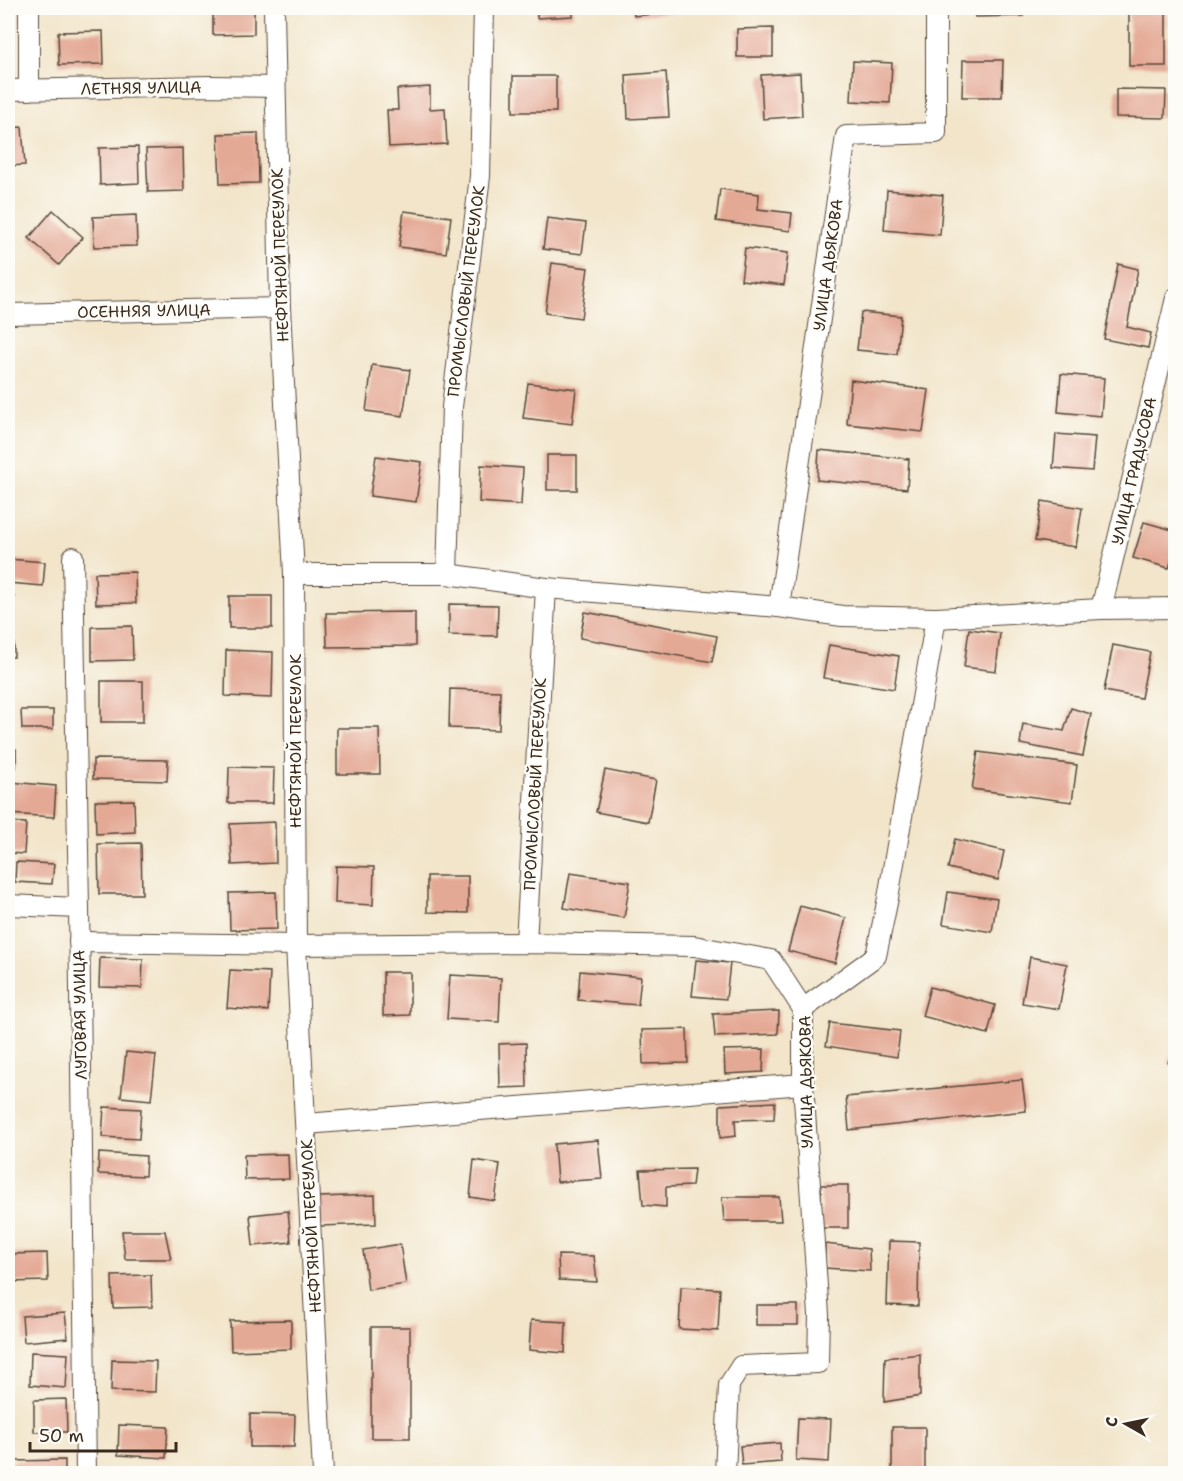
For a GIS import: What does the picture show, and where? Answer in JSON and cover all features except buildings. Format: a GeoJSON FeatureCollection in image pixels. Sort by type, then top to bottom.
{"type":"FeatureCollection","features":[{"type":"Feature","properties":{"kind":"street"},"geometry":{"type":"LineString","coordinates":[[28,90],[29,8]]}},
{"type":"Feature","properties":{"kind":"street","name":"НЕФТЯНОЙ ПЕРЕУЛОК"},"geometry":{"type":"LineString","coordinates":[[274,8],[280,308],[294,574],[296,945],[323,1473]]}},
{"type":"Feature","properties":{"kind":"street","name":"ПРОМЫСЛОВЫЙ ПЕРЕУЛОК"},"geometry":{"type":"LineString","coordinates":[[447,574],[452,407],[480,176],[484,8]]}},
{"type":"Feature","properties":{"kind":"street","name":"УЛИЦА ДЬЯКОВА"},"geometry":{"type":"LineString","coordinates":[[779,608],[846,136],[936,133],[936,8]]}},
{"type":"Feature","properties":{"kind":"street","name":"ЛЕТНЯЯ УЛИЦА"},"geometry":{"type":"LineString","coordinates":[[8,90],[275,87]]}},
{"type":"Feature","properties":{"kind":"street","name":"УЛИЦА ГРАДУСОВА"},"geometry":{"type":"LineString","coordinates":[[1101,609],[1176,298]]}},
{"type":"Feature","properties":{"kind":"street","name":"ОСЕННЯЯ УЛИЦА"},"geometry":{"type":"LineString","coordinates":[[8,314],[280,308]]}},
{"type":"Feature","properties":{"kind":"street","name":"ЛУГОВАЯ УЛИЦА"},"geometry":{"type":"LineString","coordinates":[[73,557],[86,1473]]}},
{"type":"Feature","properties":{"kind":"street"},"geometry":{"type":"LineString","coordinates":[[294,574],[447,574],[546,588],[779,608],[842,616],[936,618],[1101,609],[1176,609]]}},
{"type":"Feature","properties":{"kind":"street","name":"ПРОМЫСЛОВЫЙ ПЕРЕУЛОК"},"geometry":{"type":"LineString","coordinates":[[526,943],[546,588]]}},
{"type":"Feature","properties":{"kind":"street","name":"УЛИЦА ДЬЯКОВА"},"geometry":{"type":"LineString","coordinates":[[725,1473],[729,1385],[741,1366],[818,1364],[819,1315],[803,1084],[803,1009],[876,956],[936,618]]}},
{"type":"Feature","properties":{"kind":"street"},"geometry":{"type":"LineString","coordinates":[[8,904],[79,908]]}},
{"type":"Feature","properties":{"kind":"street"},"geometry":{"type":"LineString","coordinates":[[79,942],[296,945],[526,943],[694,946],[771,960],[803,1009]]}},
{"type":"Feature","properties":{"kind":"street"},"geometry":{"type":"LineString","coordinates":[[306,1124],[803,1084]]}}]}
